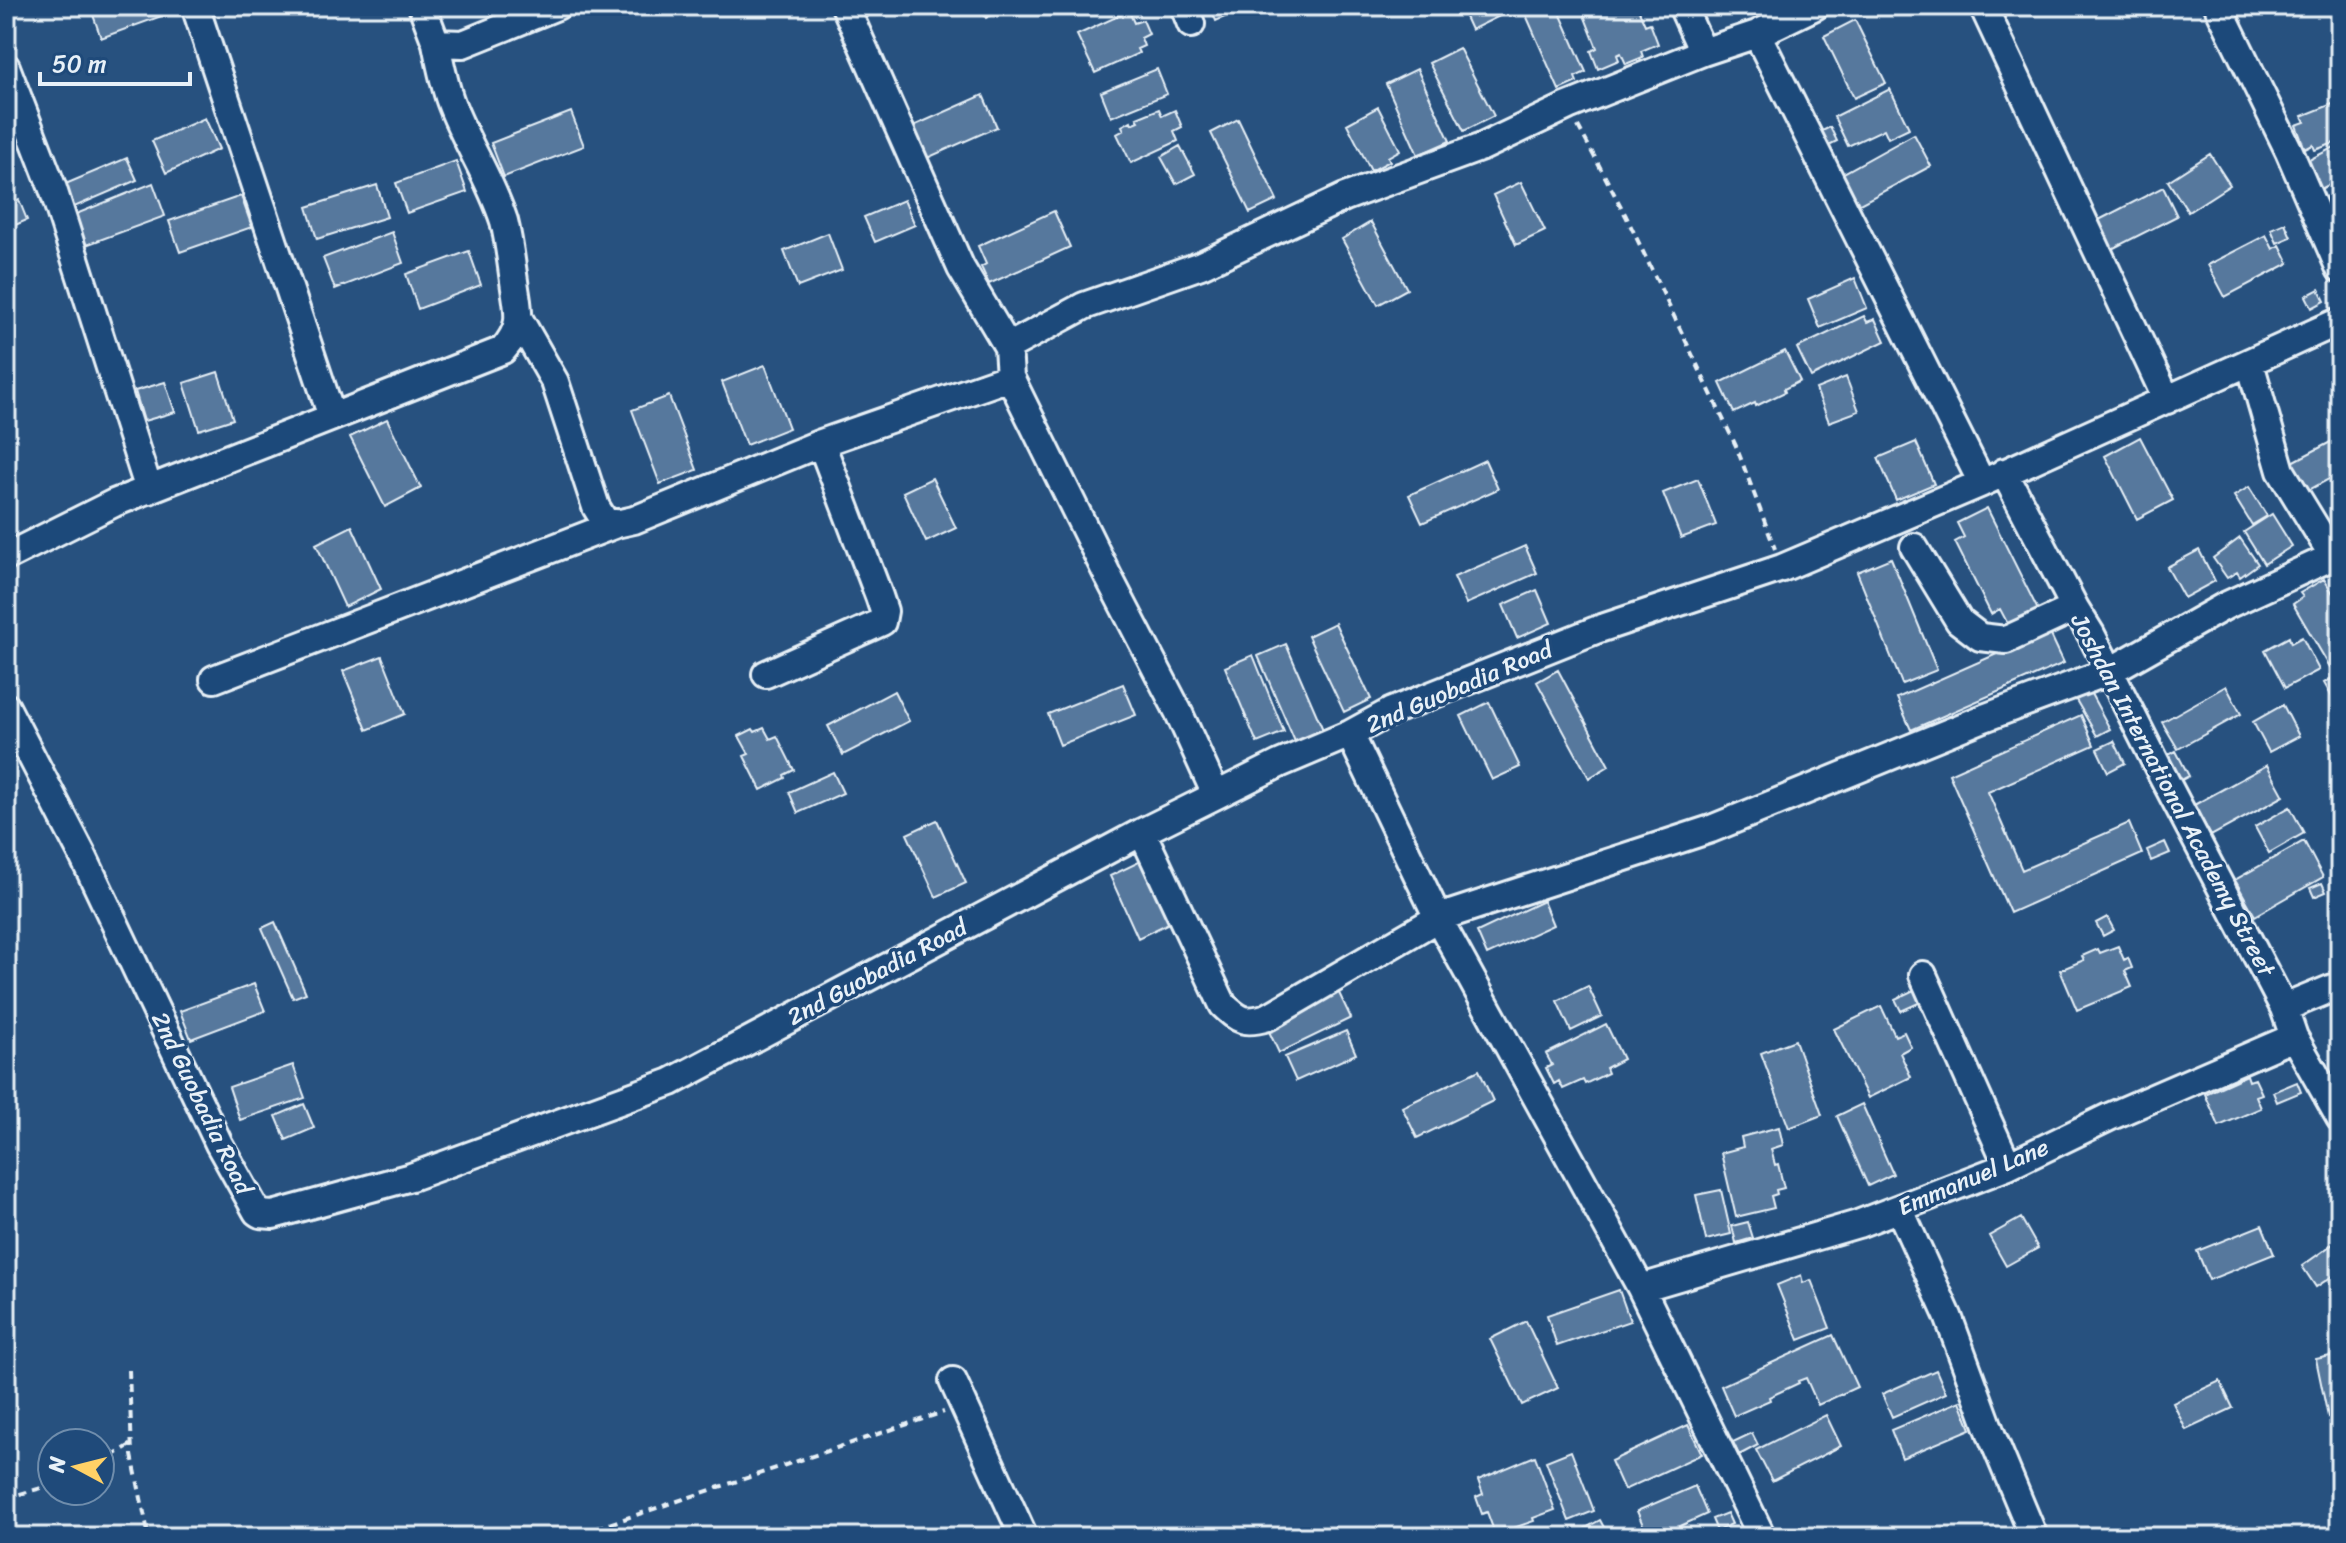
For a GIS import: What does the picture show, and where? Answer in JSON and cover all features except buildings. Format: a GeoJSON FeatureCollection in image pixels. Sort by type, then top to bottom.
{"type":"FeatureCollection","features":[{"type":"Feature","properties":{"kind":"street"},"geometry":{"type":"LineString","coordinates":[[195,6],[332,417]]}},
{"type":"Feature","properties":{"kind":"street"},"geometry":{"type":"LineString","coordinates":[[422,6],[436,43],[449,100],[503,219],[519,319],[555,382],[596,507],[604,520],[616,524]]}},
{"type":"Feature","properties":{"kind":"street"},"geometry":{"type":"LineString","coordinates":[[436,43],[463,44],[557,6]]}},
{"type":"Feature","properties":{"kind":"street"},"geometry":{"type":"LineString","coordinates":[[845,6],[961,268],[1008,347],[1010,377],[1178,711],[1216,795]]}},
{"type":"Feature","properties":{"kind":"street"},"geometry":{"type":"LineString","coordinates":[[1682,6],[1703,52]]}},
{"type":"Feature","properties":{"kind":"street"},"geometry":{"type":"LineString","coordinates":[[1008,347],[1084,306],[1201,265],[1345,197],[1482,147],[1568,106],[1703,52],[1757,34],[1815,6]]}},
{"type":"Feature","properties":{"kind":"street"},"geometry":{"type":"LineString","coordinates":[[1983,6],[2167,400]]}},
{"type":"Feature","properties":{"kind":"street"},"geometry":{"type":"LineString","coordinates":[[2218,6],[2289,151],[2340,269]]}},
{"type":"Feature","properties":{"kind":"street","name":"Joshdan International Academy Street"},"geometry":{"type":"LineString","coordinates":[[1757,34],[1867,250],[1993,478],[2075,608],[2110,671],[2284,1008],[2294,1037],[2340,1118]]}},
{"type":"Feature","properties":{"kind":"street"},"geometry":{"type":"LineString","coordinates":[[6,67],[53,189],[149,490]]}},
{"type":"Feature","properties":{"kind":"street"},"geometry":{"type":"LineString","coordinates":[[6,557],[114,503],[503,350],[514,337],[519,319]]}},
{"type":"Feature","properties":{"kind":"street","name":"2nd Guobadia Road"},"geometry":{"type":"LineString","coordinates":[[6,707],[83,856],[219,1144],[257,1212],[273,1215],[411,1177],[671,1082],[1142,832],[1350,734],[1392,711],[1596,630],[1782,568],[1993,478],[2340,321]]}},
{"type":"Feature","properties":{"kind":"street"},"geometry":{"type":"LineString","coordinates":[[1142,832],[1223,1005],[1237,1019],[1252,1022],[1268,1017],[1438,918],[1711,829],[1984,718],[2110,671],[2225,606],[2336,554],[2281,471],[2250,363]]}},
{"type":"Feature","properties":{"kind":"street"},"geometry":{"type":"LineString","coordinates":[[214,679],[616,524],[634,520],[821,443],[1010,377]]}},
{"type":"Feature","properties":{"kind":"street"},"geometry":{"type":"LineString","coordinates":[[766,674],[882,622],[884,611],[879,596],[821,443]]}},
{"type":"Feature","properties":{"kind":"street"},"geometry":{"type":"LineString","coordinates":[[1914,547],[1959,621],[1980,637],[2006,640],[2075,608]]}},
{"type":"Feature","properties":{"kind":"street"},"geometry":{"type":"LineString","coordinates":[[1350,734],[1438,918],[1641,1288],[1762,1537]]}},
{"type":"Feature","properties":{"kind":"street"},"geometry":{"type":"LineString","coordinates":[[1923,975],[2008,1166]]}},
{"type":"Feature","properties":{"kind":"street"},"geometry":{"type":"LineString","coordinates":[[2284,1008],[2340,985]]}},
{"type":"Feature","properties":{"kind":"street","name":"Emmanuel Lane"},"geometry":{"type":"LineString","coordinates":[[1641,1288],[1858,1224],[2008,1166],[2109,1117],[2294,1037]]}},
{"type":"Feature","properties":{"kind":"street"},"geometry":{"type":"LineString","coordinates":[[1899,1208],[1948,1316],[1992,1436],[2034,1537]]}},
{"type":"Feature","properties":{"kind":"street"},"geometry":{"type":"LineString","coordinates":[[953,1381],[1024,1537]]}},
{"type":"Feature","properties":{"kind":"path"},"geometry":{"type":"LineString","coordinates":[[1568,106],[1626,216],[1736,446],[1782,568]]}},
{"type":"Feature","properties":{"kind":"path"},"geometry":{"type":"LineString","coordinates":[[129,1370],[132,1444],[149,1537]]}},
{"type":"Feature","properties":{"kind":"path"},"geometry":{"type":"LineString","coordinates":[[570,1537],[964,1406]]}},
{"type":"Feature","properties":{"kind":"path"},"geometry":{"type":"LineString","coordinates":[[116,1454],[132,1444]]}},
{"type":"Feature","properties":{"kind":"path"},"geometry":{"type":"LineString","coordinates":[[6,1498],[36,1490]]}}]}
